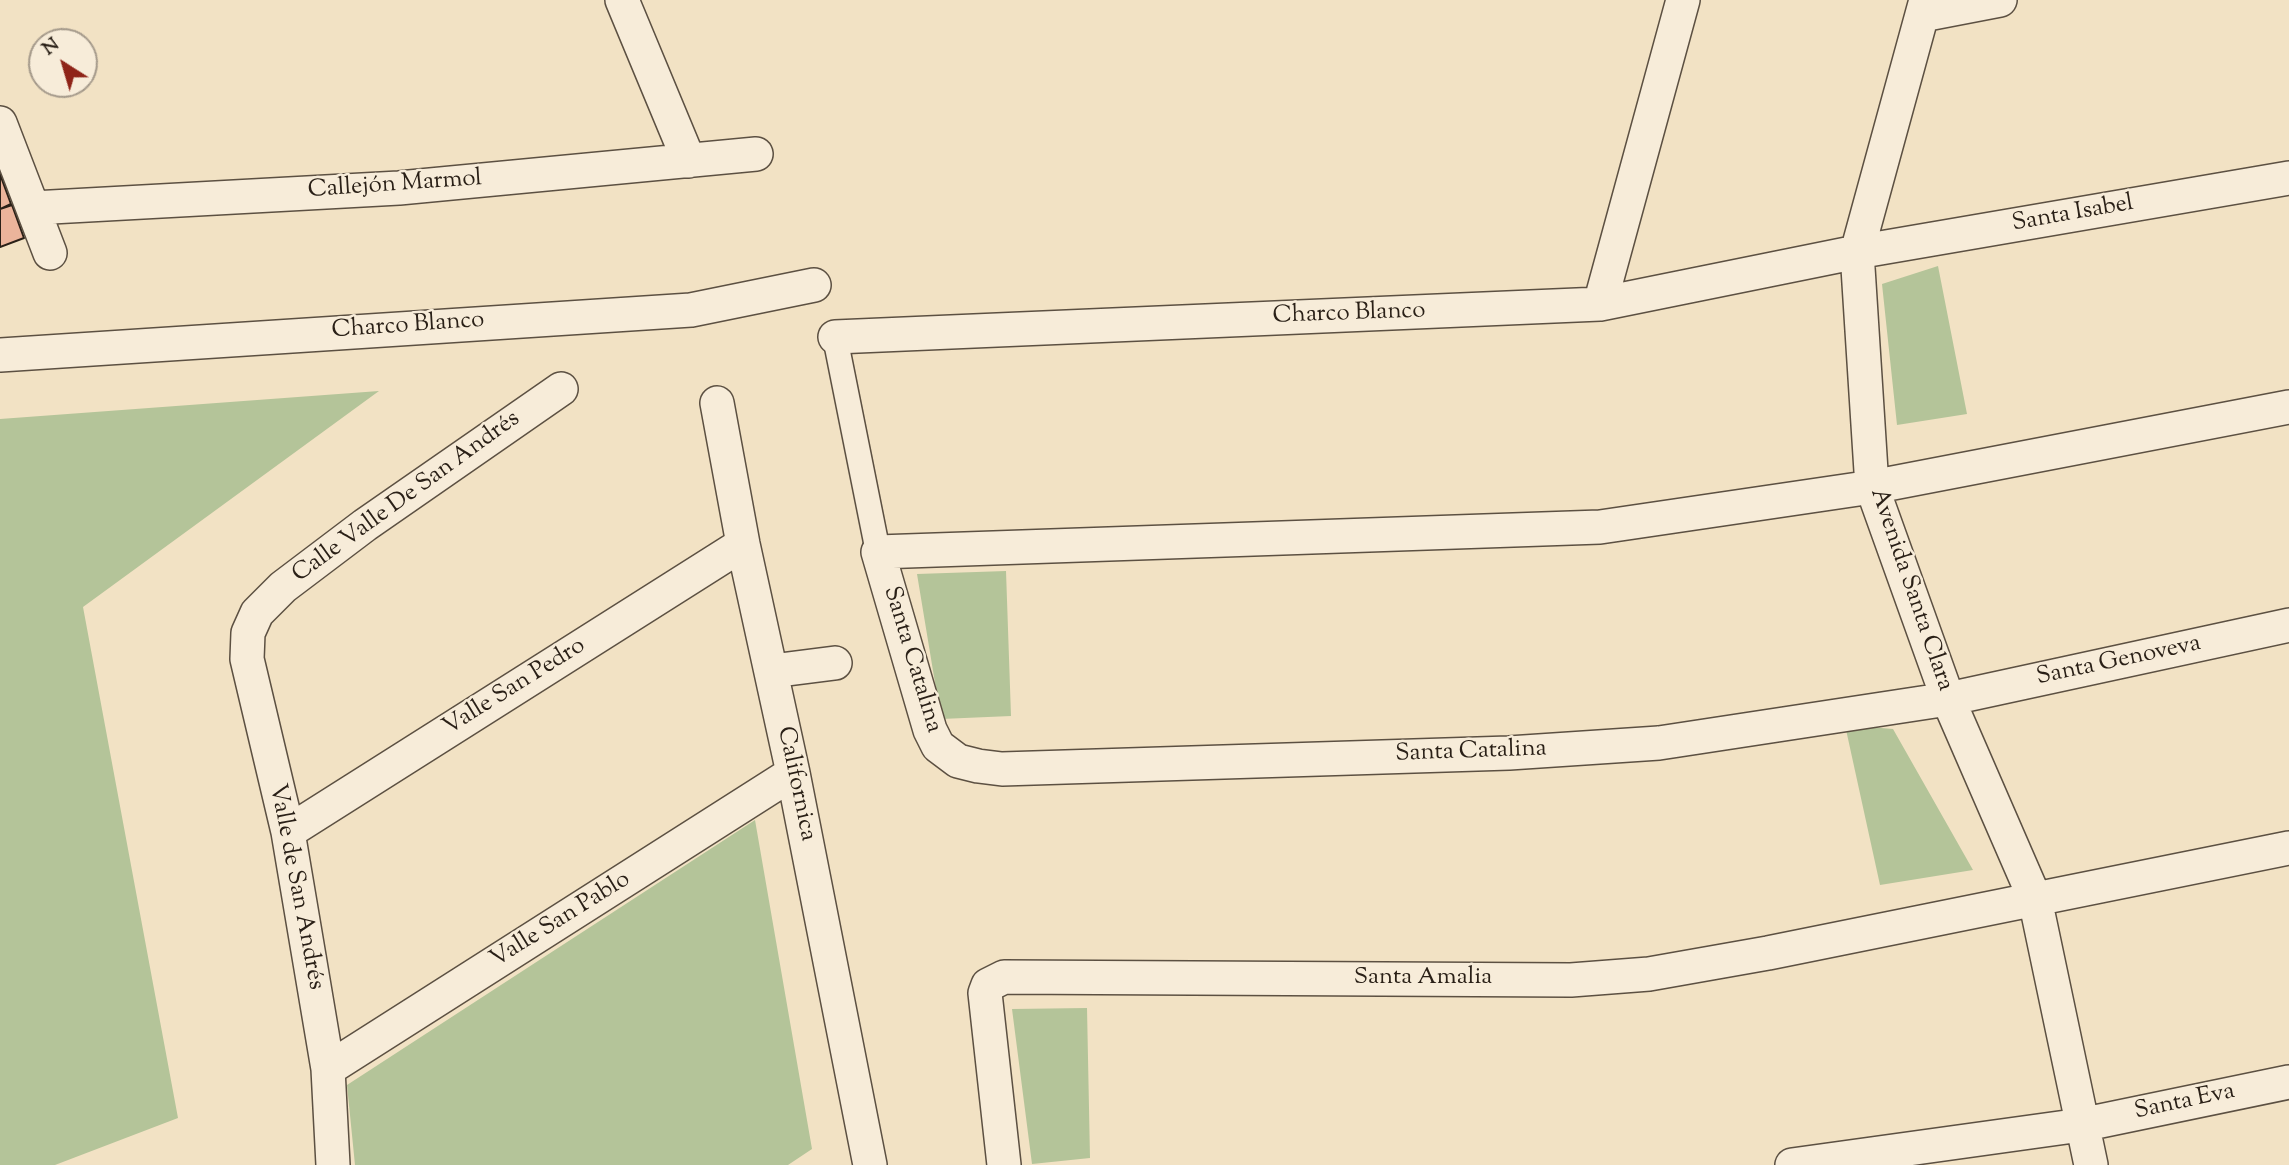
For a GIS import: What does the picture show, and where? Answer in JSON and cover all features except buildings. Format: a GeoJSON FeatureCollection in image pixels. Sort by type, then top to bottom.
{"type":"FeatureCollection","features":[{"type":"Feature","properties":{"kind":"street"},"geometry":{"type":"LineString","coordinates":[[622,0],[689,161]]}},
{"type":"Feature","properties":{"kind":"street"},"geometry":{"type":"LineString","coordinates":[[1600,304],[1683,0]]}},
{"type":"Feature","properties":{"kind":"street"},"geometry":{"type":"LineString","coordinates":[[1924,7],[2000,0]]}},
{"type":"Feature","properties":{"kind":"street","name":"Avenida Santa Clara"},"geometry":{"type":"LineString","coordinates":[[1924,7],[1857,251],[1872,486],[1948,699],[2035,899],[2091,1165]]}},
{"type":"Feature","properties":{"kind":"street"},"geometry":{"type":"LineString","coordinates":[[0,123],[50,253]]}},
{"type":"Feature","properties":{"kind":"street","name":"Callejón Marmol"},"geometry":{"type":"LineString","coordinates":[[33,208],[399,188],[756,154]]}},
{"type":"Feature","properties":{"kind":"street","name":"Santa Isabel"},"geometry":{"type":"LineString","coordinates":[[1857,251],[2289,178]]}},
{"type":"Feature","properties":{"kind":"street","name":"Charco Blanco"},"geometry":{"type":"LineString","coordinates":[[835,337],[1600,304],[1857,251]]}},
{"type":"Feature","properties":{"kind":"street","name":"Charco Blanco"},"geometry":{"type":"LineString","coordinates":[[0,355],[691,310],[814,285]]}},
{"type":"Feature","properties":{"kind":"street"},"geometry":{"type":"LineString","coordinates":[[835,337],[878,552]]}},
{"type":"Feature","properties":{"kind":"street","name":"Calle Valle De San Andrés"},"geometry":{"type":"LineString","coordinates":[[257,613],[283,587],[326,554],[561,389]]}},
{"type":"Feature","properties":{"kind":"street","name":"Californica"},"geometry":{"type":"LineString","coordinates":[[717,403],[743,544],[793,773],[870,1165]]}},
{"type":"Feature","properties":{"kind":"street"},"geometry":{"type":"LineString","coordinates":[[1872,486],[2289,407]]}},
{"type":"Feature","properties":{"kind":"street","name":"Santa Catalina"},"geometry":{"type":"LineString","coordinates":[[1872,486],[1600,527],[878,552],[930,730],[938,746],[949,756],[978,766],[1002,769],[1509,753],[1659,743],[1948,699]]}},
{"type":"Feature","properties":{"kind":"street","name":"Valle San Pedro"},"geometry":{"type":"LineString","coordinates":[[288,832],[743,544]]}},
{"type":"Feature","properties":{"kind":"street","name":"Valle de San Andrés"},"geometry":{"type":"LineString","coordinates":[[257,613],[248,633],[247,659],[288,832],[328,1069],[332,1165]]}},
{"type":"Feature","properties":{"kind":"street","name":"Santa Genoveva"},"geometry":{"type":"LineString","coordinates":[[1948,699],[2289,625]]}},
{"type":"Feature","properties":{"kind":"street"},"geometry":{"type":"LineString","coordinates":[[772,671],[835,663]]}},
{"type":"Feature","properties":{"kind":"street","name":"Valle San Pablo"},"geometry":{"type":"LineString","coordinates":[[328,1069],[793,773]]}},
{"type":"Feature","properties":{"kind":"street"},"geometry":{"type":"LineString","coordinates":[[2035,899],[2289,848]]}},
{"type":"Feature","properties":{"kind":"street","name":"Santa Amalia"},"geometry":{"type":"LineString","coordinates":[[1004,1165],[985,993],[988,985],[997,979],[1571,980],[1649,974],[2035,899]]}},
{"type":"Feature","properties":{"kind":"street","name":"Santa Eva"},"geometry":{"type":"LineString","coordinates":[[2081,1125],[2289,1082]]}},
{"type":"Feature","properties":{"kind":"street"},"geometry":{"type":"LineString","coordinates":[[1792,1165],[2081,1125]]}},
{"type":"Feature","properties":{"kind":"green space"},"geometry":{"type":"Polygon","coordinates":[[[1938,266],[1967,414],[1897,425],[1882,284],[1938,266]]]}},
{"type":"Feature","properties":{"kind":"green space"},"geometry":{"type":"Polygon","coordinates":[[[379,391],[83,607],[178,1118],[55,1165],[0,1165],[0,419],[379,391]]]}},
{"type":"Feature","properties":{"kind":"green space"},"geometry":{"type":"Polygon","coordinates":[[[1006,571],[1011,716],[941,719],[917,574],[1006,571]]]}},
{"type":"Feature","properties":{"kind":"green space"},"geometry":{"type":"Polygon","coordinates":[[[1845,725],[1893,729],[1973,870],[1880,885],[1845,725]]]}},
{"type":"Feature","properties":{"kind":"green space"},"geometry":{"type":"Polygon","coordinates":[[[755,820],[812,1149],[788,1165],[355,1165],[347,1085],[755,820]]]}},
{"type":"Feature","properties":{"kind":"green space"},"geometry":{"type":"Polygon","coordinates":[[[1087,1008],[1090,1158],[1032,1164],[1012,1009],[1087,1008]]]}}]}
